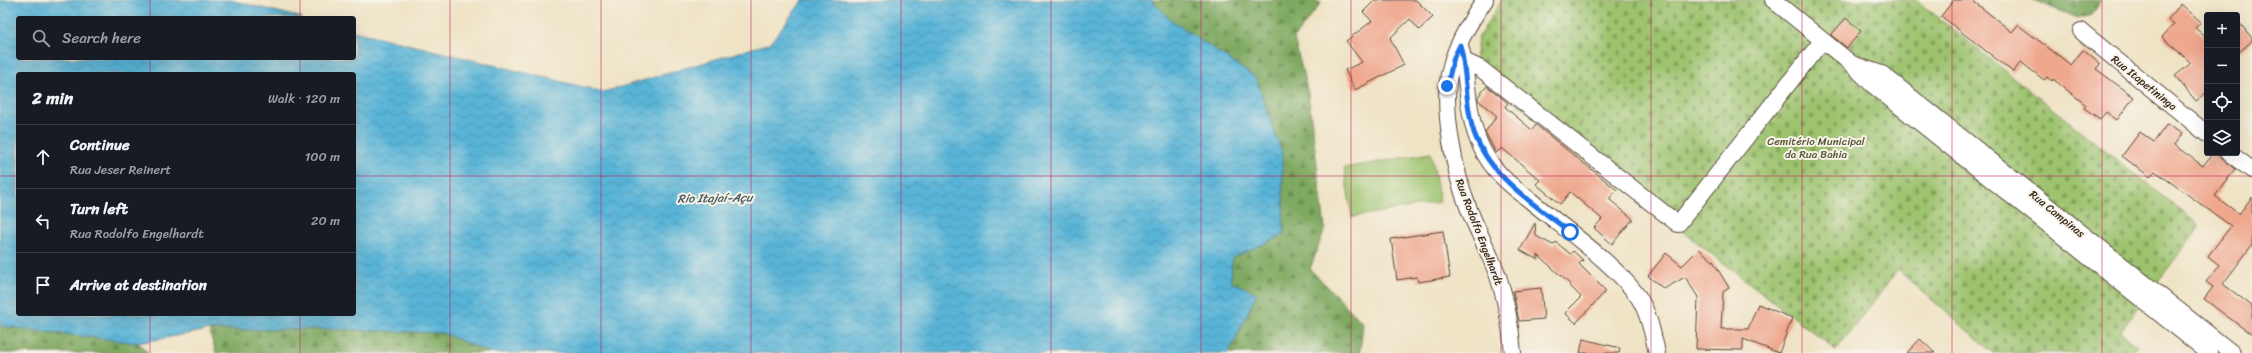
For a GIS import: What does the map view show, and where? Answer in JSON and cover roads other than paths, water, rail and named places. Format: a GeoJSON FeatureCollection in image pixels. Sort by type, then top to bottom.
{"type":"FeatureCollection","features":[{"type":"Feature","properties":{"kind":"street","name":"Rua Rodolfo Engelhardt"},"geometry":{"type":"LineString","coordinates":[[1485,0],[1454,57],[1447,86],[1447,103],[1458,180],[1498,276],[1512,335],[1513,353]]}},
{"type":"Feature","properties":{"kind":"street"},"geometry":{"type":"LineString","coordinates":[[1773,0],[1853,65],[1877,79]]}},
{"type":"Feature","properties":{"kind":"street","name":"Rua Itapetininga"},"geometry":{"type":"LineString","coordinates":[[2081,31],[2204,132]]}},
{"type":"Feature","properties":{"kind":"street"},"geometry":{"type":"LineString","coordinates":[[1464,61],[1480,69],[1678,224],[1822,41]]}},
{"type":"Feature","properties":{"kind":"street"},"geometry":{"type":"LineString","coordinates":[[1460,45],[1464,61],[1472,127],[1486,156],[1502,178],[1619,275],[1639,299],[1649,321],[1657,353]]}},
{"type":"Feature","properties":{"kind":"street","name":"Rua Campinas"},"geometry":{"type":"LineString","coordinates":[[1877,79],[2209,353]]}},
{"type":"Feature","properties":{"kind":"street","name":"Rua Campinas"},"geometry":{"type":"LineString","coordinates":[[1877,79],[2232,353]]}},
{"type":"Feature","properties":{"kind":"street"},"geometry":{"type":"LineString","coordinates":[[2234,156],[2252,170]]}},
{"type":"Feature","properties":{"kind":"water","name":"Rio Itajaí-Açu"},"geometry":{"type":"Polygon","coordinates":[[[0,0],[230,0],[295,16],[16,16],[16,60],[356,60],[356,31],[604,92],[770,43],[803,0],[1152,0],[1171,20],[1256,78],[1282,153],[1284,235],[1232,258],[1231,282],[1257,293],[1229,353],[491,353],[442,333],[326,329],[209,330],[138,343],[0,326],[0,0]]]}},
{"type":"Feature","properties":{"kind":"park label","name":"Cemitério Municipal da Rua Bahia"},"geometry":{"type":"Point","coordinates":[1816,147]}}]}
